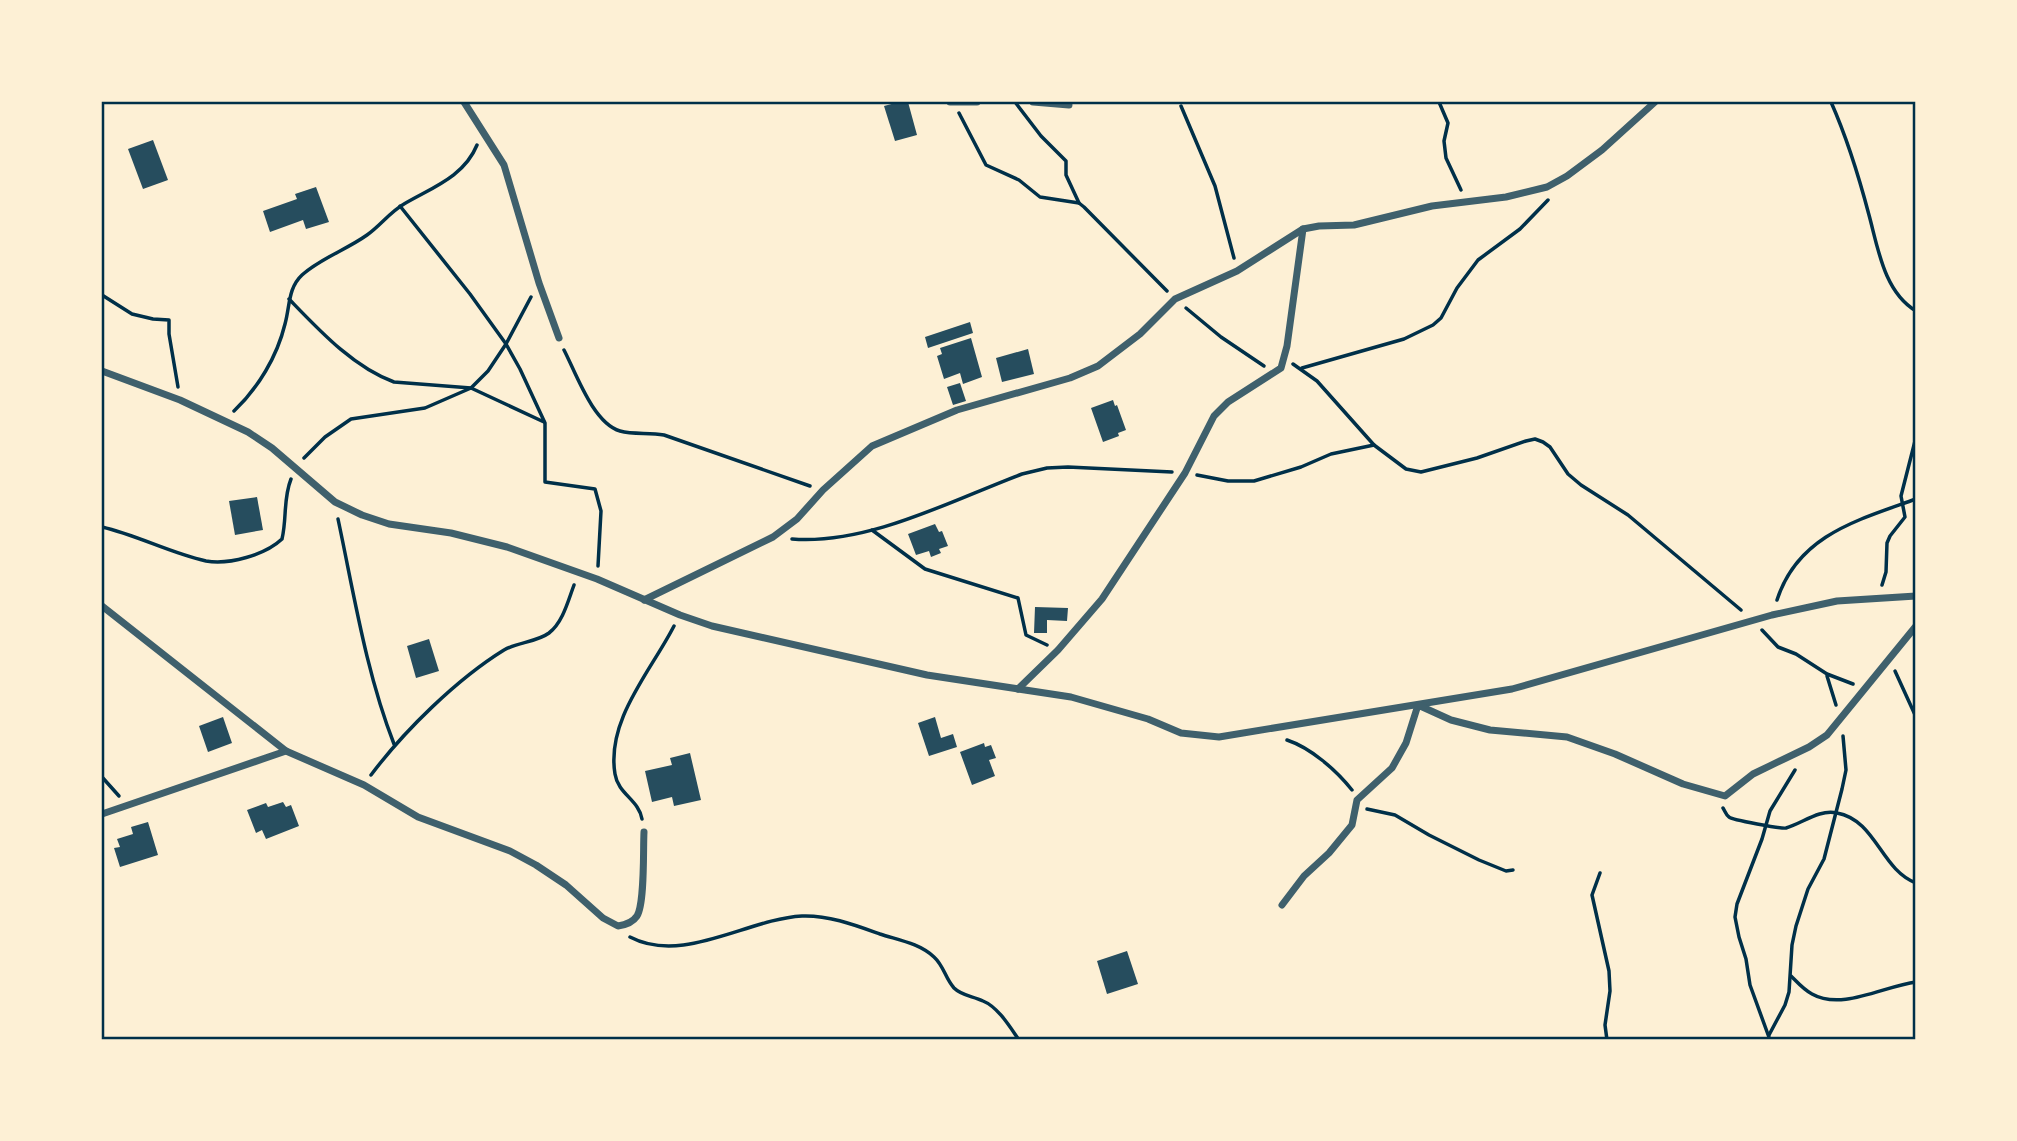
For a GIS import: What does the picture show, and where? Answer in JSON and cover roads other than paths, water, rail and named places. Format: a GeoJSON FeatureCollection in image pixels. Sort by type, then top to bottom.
{"type":"FeatureCollection","features":[{"type":"Feature","properties":{"kind":"street"},"geometry":{"type":"LineString","coordinates":[[464,102],[504,165],[539,283],[559,338]]}},
{"type":"Feature","properties":{"kind":"street"},"geometry":{"type":"LineString","coordinates":[[951,102],[978,102]]}},
{"type":"Feature","properties":{"kind":"street"},"geometry":{"type":"LineString","coordinates":[[1033,102],[1069,105]]}},
{"type":"Feature","properties":{"kind":"street"},"geometry":{"type":"LineString","coordinates":[[644,600],[773,537],[797,519],[823,490],[873,446],[957,410],[1070,379],[1098,366],[1140,334],[1175,299],[1237,271],[1303,229],[1354,225],[1547,187],[1602,150],[1655,102]]}},
{"type":"Feature","properties":{"kind":"street"},"geometry":{"type":"LineString","coordinates":[[1018,689],[1058,650],[1101,599],[1185,473],[1214,416],[1228,402],[1275,374],[1285,360],[1303,229]]}},
{"type":"Feature","properties":{"kind":"street"},"geometry":{"type":"LineString","coordinates":[[102,371],[180,400],[264,442],[335,502],[362,515],[389,524],[451,533],[507,547],[597,579],[712,626],[927,675],[1071,697],[1148,719],[1181,733],[1219,737],[1511,689],[1772,615],[1836,601],[1916,596]]}},
{"type":"Feature","properties":{"kind":"street"},"geometry":{"type":"LineString","coordinates":[[102,606],[286,751],[364,785],[418,817],[510,851],[566,885],[603,918],[618,926],[628,924],[637,917],[644,832]]}},
{"type":"Feature","properties":{"kind":"street"},"geometry":{"type":"LineString","coordinates":[[1418,705],[1451,720],[1490,730],[1567,737],[1615,754],[1683,784],[1725,796],[1753,774],[1809,747],[1827,735],[1916,626]]}},
{"type":"Feature","properties":{"kind":"street"},"geometry":{"type":"LineString","coordinates":[[1282,905],[1304,876],[1329,853],[1352,825],[1357,800],[1392,768],[1406,743],[1418,705]]}},
{"type":"Feature","properties":{"kind":"street"},"geometry":{"type":"LineString","coordinates":[[102,814],[286,751]]}}]}
